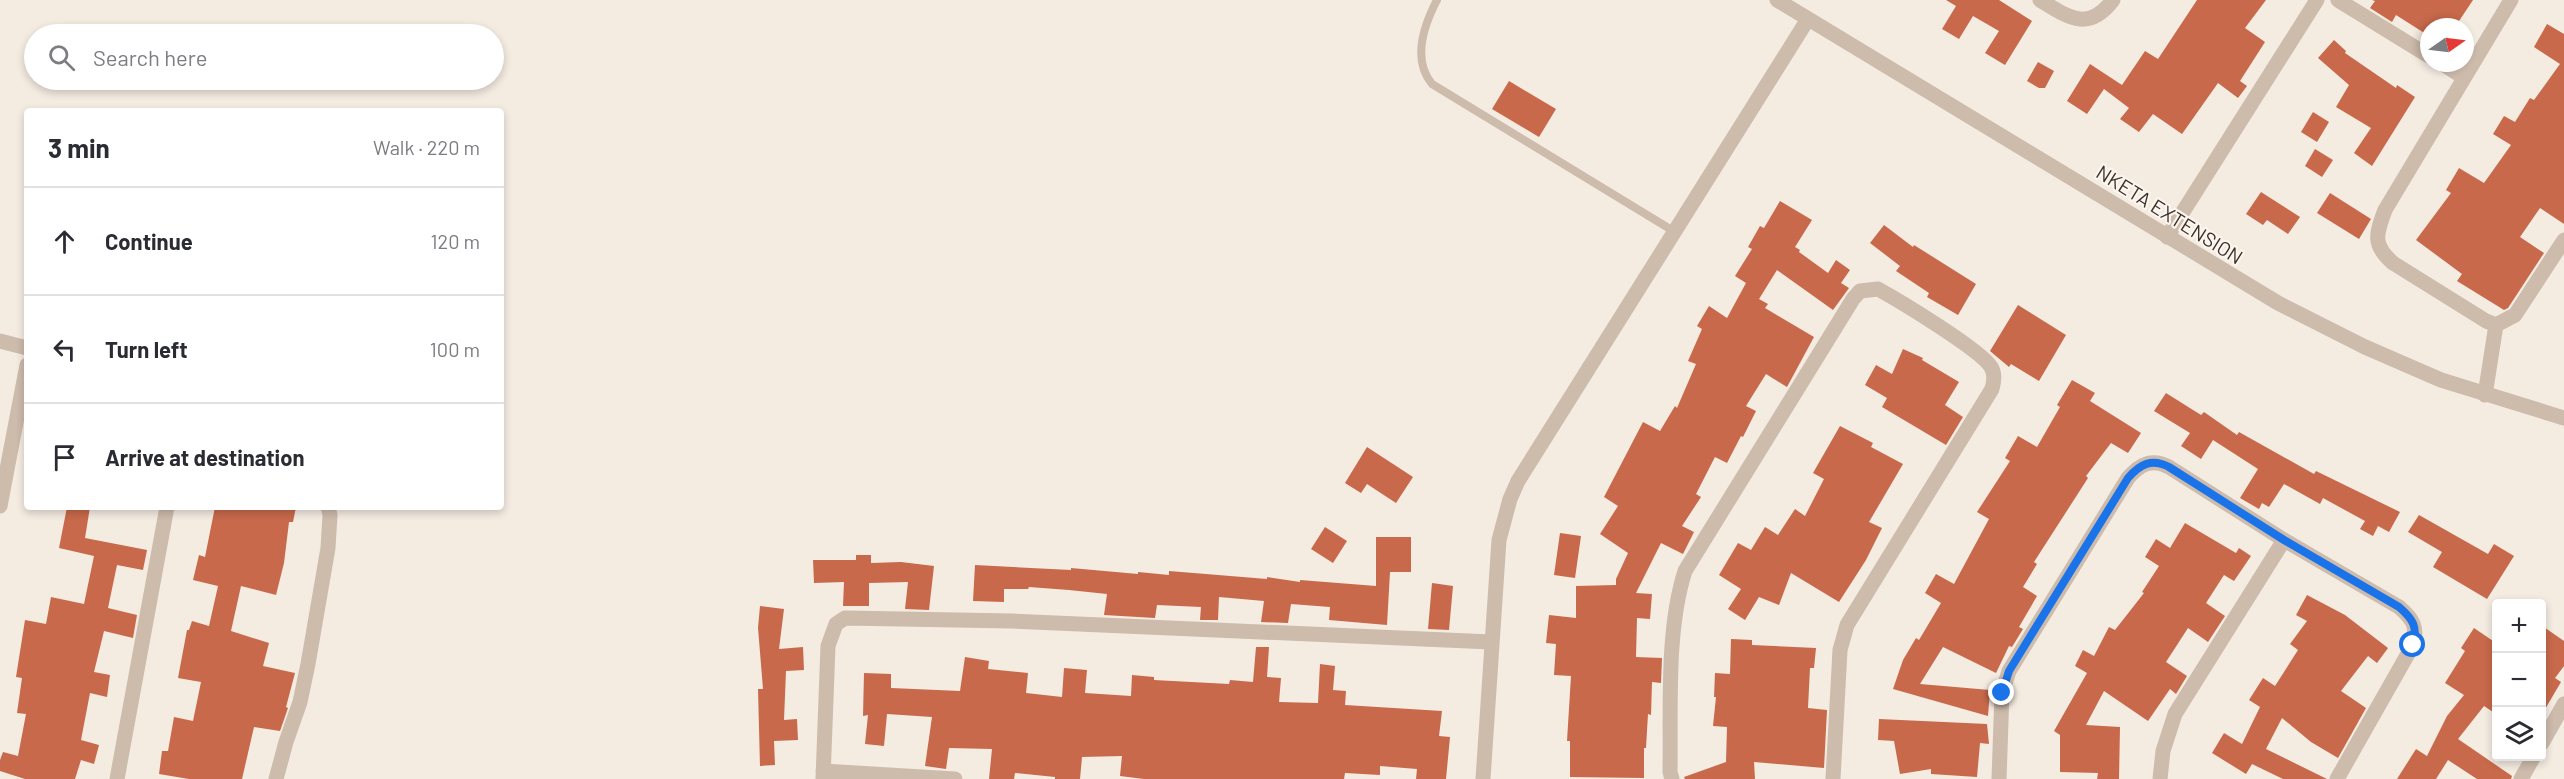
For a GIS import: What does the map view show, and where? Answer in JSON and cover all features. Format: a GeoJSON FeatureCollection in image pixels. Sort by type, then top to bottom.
{"type":"FeatureCollection","features":[{"type":"Feature","properties":{"kind":"street","name":"NKETA EXTENSION"},"geometry":{"type":"LineString","coordinates":[[1777,0],[2278,303],[2343,336],[2441,380],[2564,418]]}},
{"type":"Feature","properties":{"kind":"street"},"geometry":{"type":"LineString","coordinates":[[2040,0],[2070,18],[2085,20],[2100,15],[2113,0]]}},
{"type":"Feature","properties":{"kind":"street"},"geometry":{"type":"LineString","coordinates":[[2167,237],[2318,0]]}},
{"type":"Feature","properties":{"kind":"street"},"geometry":{"type":"LineString","coordinates":[[2338,0],[2420,50]]}},
{"type":"Feature","properties":{"kind":"street"},"geometry":{"type":"LineString","coordinates":[[2511,0],[2385,210],[2377,234],[2377,244],[2393,263],[2496,325],[2515,315],[2564,240]]}},
{"type":"Feature","properties":{"kind":"street"},"geometry":{"type":"LineString","coordinates":[[1483,779],[1499,540],[1510,499],[1518,481],[1808,19]]}},
{"type":"Feature","properties":{"kind":"street"},"geometry":{"type":"LineString","coordinates":[[2455,72],[2463,77]]}},
{"type":"Feature","properties":{"kind":"street"},"geometry":{"type":"LineString","coordinates":[[1672,779],[1670,772],[1671,682],[1677,598],[1685,571],[1853,299],[1860,291],[1878,289],[1978,354],[1992,368],[1994,379],[1992,389],[1847,626],[1840,650],[1833,779]]}},
{"type":"Feature","properties":{"kind":"street"},"geometry":{"type":"LineString","coordinates":[[2485,395],[2496,325]]}},
{"type":"Feature","properties":{"kind":"street"},"geometry":{"type":"LineString","coordinates":[[0,341],[24,347]]}},
{"type":"Feature","properties":{"kind":"street"},"geometry":{"type":"LineString","coordinates":[[0,506],[24,381]]}},
{"type":"Feature","properties":{"kind":"street"},"geometry":{"type":"LineString","coordinates":[[1999,779],[2002,693],[2009,671],[2135,470],[2149,463],[2163,464],[2284,540],[2399,607],[2413,621],[2416,629],[2413,645],[2337,779]]}},
{"type":"Feature","properties":{"kind":"street"},"geometry":{"type":"LineString","coordinates":[[117,779],[166,510]]}},
{"type":"Feature","properties":{"kind":"street"},"geometry":{"type":"LineString","coordinates":[[276,779],[300,702],[308,664],[328,548],[329,510]]}},
{"type":"Feature","properties":{"kind":"street"},"geometry":{"type":"LineString","coordinates":[[2160,779],[2163,751],[2175,714],[2284,540]]}},
{"type":"Feature","properties":{"kind":"street"},"geometry":{"type":"LineString","coordinates":[[955,779],[823,775],[828,646],[836,624],[845,618],[1012,621],[1491,642]]}},
{"type":"Feature","properties":{"kind":"street"},"geometry":{"type":"LineString","coordinates":[[2546,735],[2564,704]]}},
{"type":"Feature","properties":{"kind":"street"},"geometry":{"type":"LineString","coordinates":[[2521,779],[2531,761]]}},
{"type":"Feature","properties":{"kind":"lane"},"geometry":{"type":"LineString","coordinates":[[1437,0],[1428,18],[1421,50],[1422,68],[1432,84],[1675,231]]}},
{"type":"Feature","properties":{"kind":"building"},"geometry":{"type":"Polygon","coordinates":[[[1946,0],[1999,0],[2032,21],[2005,65],[1985,53],[1999,31],[1973,16],[1959,39],[1942,29],[1956,6],[1946,0]]]}},
{"type":"Feature","properties":{"kind":"building"},"geometry":{"type":"Polygon","coordinates":[[[2197,0],[2266,0],[2245,28],[2265,42],[2240,81],[2247,86],[2238,98],[2218,83],[2182,134],[2153,114],[2139,132],[2120,119],[2129,108],[2104,89],[2087,114],[2067,101],[2090,64],[2122,85],[2145,51],[2158,59],[2197,0]]]}},
{"type":"Feature","properties":{"kind":"building"},"geometry":{"type":"Polygon","coordinates":[[[2372,0],[2473,0],[2461,18],[2420,18],[2420,30],[2396,15],[2392,22],[2370,8],[2375,1],[2372,0]]]}},
{"type":"Feature","properties":{"kind":"building"},"geometry":{"type":"Polygon","coordinates":[[[2547,24],[2564,34],[2564,224],[2540,208],[2520,237],[2544,253],[2508,308],[2504,310],[2457,281],[2462,274],[2416,240],[2451,193],[2446,190],[2459,168],[2484,183],[2511,145],[2493,134],[2504,116],[2515,122],[2530,98],[2534,100],[2560,64],[2534,47],[2547,24]]]}},
{"type":"Feature","properties":{"kind":"building"},"geometry":{"type":"Polygon","coordinates":[[[2334,40],[2346,51],[2345,53],[2396,88],[2397,85],[2415,97],[2372,166],[2354,153],[2371,128],[2336,107],[2349,85],[2318,58],[2334,40]]]}},
{"type":"Feature","properties":{"kind":"building"},"geometry":{"type":"Polygon","coordinates":[[[2038,62],[2054,71],[2045,88],[2039,88],[2027,81],[2038,62]]]}},
{"type":"Feature","properties":{"kind":"building"},"geometry":{"type":"Polygon","coordinates":[[[1509,81],[1556,109],[1539,137],[1492,109],[1509,81]]]}},
{"type":"Feature","properties":{"kind":"building"},"geometry":{"type":"Polygon","coordinates":[[[2313,112],[2329,122],[2317,142],[2301,132],[2313,112]]]}},
{"type":"Feature","properties":{"kind":"building"},"geometry":{"type":"Polygon","coordinates":[[[2315,149],[2333,160],[2322,177],[2305,166],[2315,149]]]}},
{"type":"Feature","properties":{"kind":"building"},"geometry":{"type":"Polygon","coordinates":[[[2261,192],[2300,217],[2288,234],[2267,220],[2263,225],[2246,214],[2261,192]]]}},
{"type":"Feature","properties":{"kind":"building"},"geometry":{"type":"Polygon","coordinates":[[[2330,193],[2371,219],[2359,239],[2317,213],[2330,193]]]}},
{"type":"Feature","properties":{"kind":"building"},"geometry":{"type":"Polygon","coordinates":[[[1780,201],[1812,220],[1795,247],[1828,273],[1836,260],[1850,270],[1841,283],[1849,288],[1833,310],[1777,270],[1759,299],[1768,304],[1765,308],[1814,337],[1787,387],[1766,374],[1746,406],[1756,411],[1743,437],[1741,436],[1727,463],[1715,457],[1696,494],[1701,497],[1682,526],[1694,532],[1683,554],[1661,543],[1636,593],[1652,594],[1650,619],[1637,618],[1636,657],[1662,658],[1661,683],[1652,682],[1651,715],[1648,714],[1646,748],[1644,748],[1644,778],[1570,777],[1570,741],[1567,741],[1571,676],[1554,675],[1556,644],[1546,643],[1549,615],[1576,618],[1576,586],[1616,585],[1616,579],[1628,553],[1600,534],[1618,506],[1604,497],[1643,422],[1660,431],[1675,406],[1677,408],[1696,364],[1688,361],[1702,329],[1697,326],[1709,306],[1727,318],[1746,283],[1735,276],[1752,249],[1748,247],[1760,226],[1764,228],[1780,201]]]}},
{"type":"Feature","properties":{"kind":"building"},"geometry":{"type":"Polygon","coordinates":[[[1884,225],[1913,247],[1914,245],[1976,284],[1958,315],[1927,297],[1929,293],[1896,271],[1900,266],[1870,243],[1884,225]]]}},
{"type":"Feature","properties":{"kind":"building"},"geometry":{"type":"Polygon","coordinates":[[[2018,305],[2066,335],[2039,381],[2011,364],[2009,367],[1990,351],[2018,305]]]}},
{"type":"Feature","properties":{"kind":"building"},"geometry":{"type":"Polygon","coordinates":[[[1903,349],[1923,358],[1922,360],[1959,382],[1945,405],[1963,417],[1946,445],[1882,407],[1887,398],[1865,385],[1876,365],[1892,374],[1903,349]]]}},
{"type":"Feature","properties":{"kind":"building"},"geometry":{"type":"Polygon","coordinates":[[[2072,380],[2095,393],[2090,401],[2141,433],[2128,453],[2111,443],[2086,476],[2088,478],[2034,562],[2037,564],[2023,587],[2037,596],[2019,627],[2023,629],[2012,647],[2009,646],[1996,673],[1943,647],[1920,684],[1990,690],[1988,716],[1893,689],[1903,660],[1916,638],[1919,640],[1941,603],[1925,593],[1936,574],[1954,584],[1989,519],[1977,512],[2010,461],[2005,458],[2018,436],[2037,447],[2060,407],[2057,405],[2072,380]]]}},
{"type":"Feature","properties":{"kind":"building"},"geometry":{"type":"Polygon","coordinates":[[[2166,393],[2201,415],[2204,412],[2237,435],[2239,432],[2314,474],[2316,471],[2400,512],[2389,532],[2378,526],[2373,536],[2360,529],[2365,521],[2323,498],[2320,504],[2284,484],[2269,507],[2262,503],[2259,509],[2240,498],[2258,469],[2213,440],[2201,459],[2181,446],[2190,433],[2154,411],[2166,393]]]}},
{"type":"Feature","properties":{"kind":"building"},"geometry":{"type":"Polygon","coordinates":[[[1840,426],[1873,443],[1871,447],[1903,464],[1869,522],[1882,528],[1866,560],[1839,602],[1791,573],[1779,605],[1759,597],[1745,620],[1728,609],[1741,589],[1719,575],[1738,543],[1751,550],[1765,527],[1778,535],[1795,509],[1805,516],[1824,479],[1813,473],[1840,426]]]}},
{"type":"Feature","properties":{"kind":"building"},"geometry":{"type":"Polygon","coordinates":[[[1367,447],[1413,477],[1396,503],[1367,484],[1361,493],[1345,483],[1367,447]]]}},
{"type":"Feature","properties":{"kind":"building"},"geometry":{"type":"Polygon","coordinates":[[[66,510],[90,510],[85,538],[147,550],[143,570],[117,565],[108,608],[137,615],[133,638],[104,631],[94,672],[110,675],[107,697],[90,693],[81,740],[99,745],[94,764],[81,760],[75,779],[25,779],[0,771],[0,760],[3,752],[18,756],[26,714],[17,713],[22,678],[16,677],[25,620],[46,624],[51,597],[84,604],[94,556],[59,548],[66,510]]]}},
{"type":"Feature","properties":{"kind":"building"},"geometry":{"type":"Polygon","coordinates":[[[214,510],[295,510],[293,522],[289,522],[284,563],[276,595],[241,586],[231,631],[269,643],[263,666],[295,673],[286,707],[288,708],[280,731],[254,727],[242,779],[189,779],[159,774],[162,751],[168,751],[174,717],[193,721],[201,682],[178,678],[187,630],[192,621],[209,626],[218,586],[193,580],[199,555],[205,557],[214,510]]]}},
{"type":"Feature","properties":{"kind":"building"},"geometry":{"type":"Polygon","coordinates":[[[2419,515],[2488,554],[2494,544],[2514,556],[2487,599],[2433,567],[2442,552],[2408,532],[2419,515]]]}},
{"type":"Feature","properties":{"kind":"building"},"geometry":{"type":"Polygon","coordinates":[[[2185,523],[2236,553],[2239,548],[2251,556],[2234,581],[2224,575],[2206,603],[2225,616],[2208,642],[2188,628],[2166,662],[2187,676],[2176,694],[2170,689],[2148,721],[2104,691],[2086,725],[2120,727],[2119,779],[2097,779],[2098,773],[2060,772],[2060,735],[2054,731],[2087,673],[2075,666],[2083,650],[2094,656],[2109,627],[2115,630],[2144,593],[2142,592],[2159,566],[2145,557],[2156,539],[2170,548],[2185,523]]]}},
{"type":"Feature","properties":{"kind":"building"},"geometry":{"type":"Polygon","coordinates":[[[1325,527],[1347,541],[1333,563],[1311,549],[1325,527]]]}},
{"type":"Feature","properties":{"kind":"building"},"geometry":{"type":"Polygon","coordinates":[[[1560,533],[1581,536],[1575,578],[1554,575],[1560,533]]]}},
{"type":"Feature","properties":{"kind":"building"},"geometry":{"type":"Polygon","coordinates":[[[1376,537],[1411,537],[1411,572],[1390,572],[1387,625],[1329,620],[1330,607],[1291,604],[1288,623],[1261,622],[1264,601],[1219,597],[1218,620],[1200,620],[1201,607],[1157,605],[1155,618],[1104,615],[1107,594],[1069,590],[1029,587],[1028,589],[1004,589],[1004,602],[973,601],[975,565],[1071,570],[1071,568],[1169,575],[1169,571],[1376,586],[1376,537]]]}},
{"type":"Feature","properties":{"kind":"building"},"geometry":{"type":"Polygon","coordinates":[[[856,555],[871,555],[871,563],[901,562],[934,566],[929,610],[905,609],[908,582],[869,583],[869,606],[843,606],[844,582],[814,583],[813,560],[856,560],[856,555]]]}},
{"type":"Feature","properties":{"kind":"building"},"geometry":{"type":"Polygon","coordinates":[[[1432,583],[1453,586],[1449,630],[1428,629],[1432,583]]]}},
{"type":"Feature","properties":{"kind":"building"},"geometry":{"type":"Polygon","coordinates":[[[2307,595],[2345,615],[2388,648],[2377,663],[2368,656],[2341,691],[2366,708],[2338,758],[2311,742],[2282,718],[2266,749],[2327,779],[2283,779],[2252,764],[2246,774],[2212,753],[2224,733],[2242,744],[2260,707],[2249,700],[2263,678],[2275,686],[2298,650],[2290,644],[2307,621],[2296,615],[2307,595]]]}},
{"type":"Feature","properties":{"kind":"building"},"geometry":{"type":"Polygon","coordinates":[[[760,606],[784,609],[779,649],[803,647],[804,670],[786,671],[784,720],[797,719],[798,740],[774,741],[775,765],[760,766],[758,689],[763,689],[758,628],[760,606]]]}},
{"type":"Feature","properties":{"kind":"building"},"geometry":{"type":"Polygon","coordinates":[[[2474,628],[2492,640],[2492,711],[2484,706],[2458,739],[2512,776],[2511,779],[2477,779],[2448,760],[2436,779],[2397,779],[2416,749],[2427,756],[2447,716],[2464,695],[2445,683],[2465,651],[2461,648],[2474,628]]]}},
{"type":"Feature","properties":{"kind":"building"},"geometry":{"type":"Polygon","coordinates":[[[2546,628],[2564,641],[2564,666],[2555,678],[2561,682],[2546,708],[2546,628]]]}},
{"type":"Feature","properties":{"kind":"building"},"geometry":{"type":"Polygon","coordinates":[[[1731,639],[1752,640],[1752,645],[1816,648],[1814,668],[1810,668],[1808,708],[1827,710],[1824,768],[1754,762],[1755,779],[1685,779],[1684,777],[1726,762],[1727,727],[1713,726],[1716,697],[1714,697],[1715,673],[1730,674],[1731,639]]]}},
{"type":"Feature","properties":{"kind":"building"},"geometry":{"type":"Polygon","coordinates":[[[1256,647],[1269,647],[1267,677],[1281,678],[1279,702],[1318,703],[1320,664],[1335,666],[1333,690],[1346,691],[1345,705],[1442,711],[1439,736],[1450,737],[1446,779],[1416,779],[1417,769],[1380,766],[1380,775],[1345,773],[1344,779],[1144,779],[1120,776],[1122,756],[1082,757],[1080,779],[1055,779],[1055,777],[1015,773],[1014,779],[989,779],[992,749],[949,748],[946,769],[925,766],[932,717],[887,714],[884,746],[865,744],[868,715],[863,716],[864,673],[891,674],[891,688],[960,691],[965,657],[989,661],[988,669],[1028,673],[1026,693],[1062,697],[1064,668],[1087,670],[1085,693],[1131,696],[1132,675],[1154,677],[1154,680],[1229,684],[1230,680],[1253,682],[1256,647]]]}},
{"type":"Feature","properties":{"kind":"building"},"geometry":{"type":"Polygon","coordinates":[[[1879,719],[1987,724],[1989,744],[1980,743],[1977,777],[1931,774],[1931,769],[1900,774],[1894,741],[1878,740],[1879,719]]]}},
{"type":"Feature","properties":{"kind":"route"},"geometry":{"type":"LineString","coordinates":[[2002,693],[2009,671],[2128,478],[2141,465],[2156,462],[2169,467],[2284,540],[2399,607],[2413,621],[2416,629],[2413,645]]}}]}
